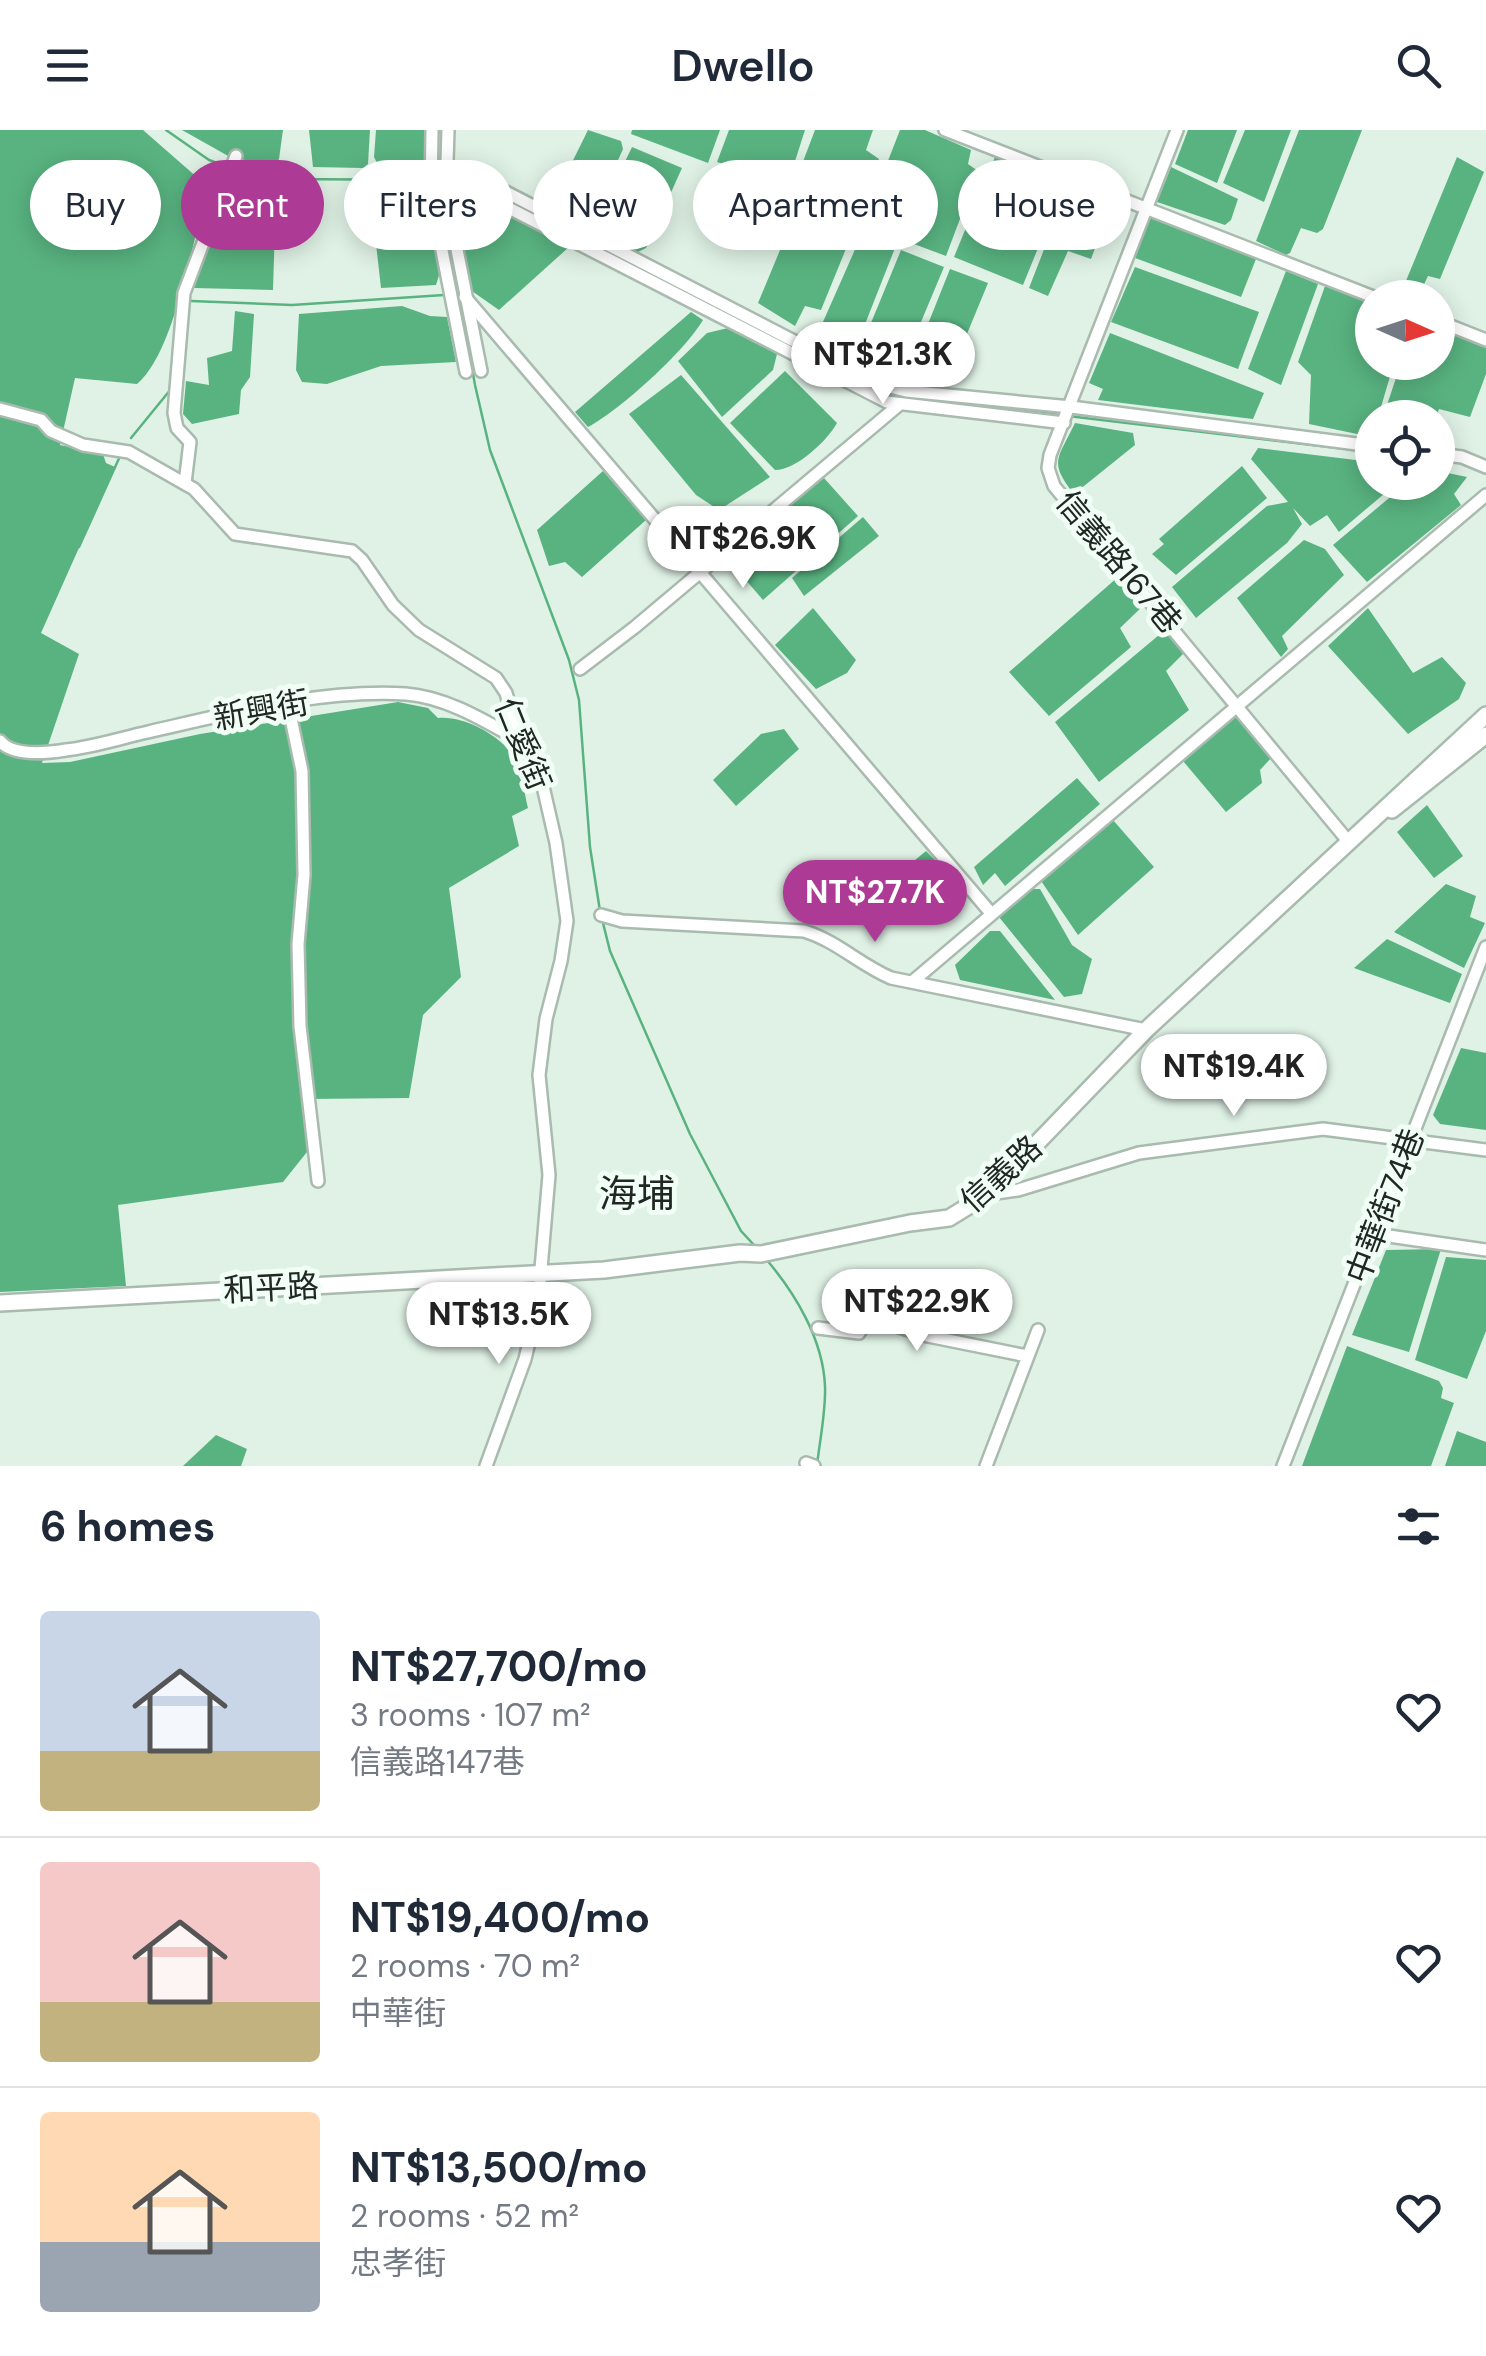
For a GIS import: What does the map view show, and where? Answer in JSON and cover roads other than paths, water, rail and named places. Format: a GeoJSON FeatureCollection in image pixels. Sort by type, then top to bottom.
{"type":"FeatureCollection","features":[{"type":"Feature","properties":{"kind":"main road","name":"信義路"},"geometry":{"type":"LineString","coordinates":[[541,1274],[765,1253],[910,1222],[949,1218],[988,1194],[1146,1030],[1486,714]]}},
{"type":"Feature","properties":{"kind":"main road","name":"信義路"},"geometry":{"type":"LineString","coordinates":[[1348,841],[1420,790],[1486,736]]}},
{"type":"Feature","properties":{"kind":"main road","name":"和平路"},"geometry":{"type":"LineString","coordinates":[[0,1302],[541,1274]]}},
{"type":"Feature","properties":{"kind":"street"},"geometry":{"type":"LineString","coordinates":[[432,130],[430,177],[466,372]]}},
{"type":"Feature","properties":{"kind":"street"},"geometry":{"type":"LineString","coordinates":[[447,160],[448,130]]}},
{"type":"Feature","properties":{"kind":"street"},"geometry":{"type":"LineString","coordinates":[[945,130],[1355,290]]}},
{"type":"Feature","properties":{"kind":"street","name":"信義路167巷"},"geometry":{"type":"LineString","coordinates":[[1178,130],[1048,468],[1054,486],[1348,841]]}},
{"type":"Feature","properties":{"kind":"street"},"geometry":{"type":"LineString","coordinates":[[513,196],[877,384],[1068,415]]}},
{"type":"Feature","properties":{"kind":"street"},"geometry":{"type":"LineString","coordinates":[[513,210],[846,383],[900,405],[1068,415],[1355,444]]}},
{"type":"Feature","properties":{"kind":"street"},"geometry":{"type":"LineString","coordinates":[[184,483],[190,442],[177,428],[174,413],[184,293],[200,250]]}},
{"type":"Feature","properties":{"kind":"street"},"geometry":{"type":"LineString","coordinates":[[457,250],[481,372]]}},
{"type":"Feature","properties":{"kind":"street"},"geometry":{"type":"LineString","coordinates":[[465,296],[990,912]]}},
{"type":"Feature","properties":{"kind":"street"},"geometry":{"type":"LineString","coordinates":[[1455,328],[1486,340]]}},
{"type":"Feature","properties":{"kind":"street"},"geometry":{"type":"LineString","coordinates":[[580,669],[900,405],[906,391]]}},
{"type":"Feature","properties":{"kind":"street","name":"仁愛街"},"geometry":{"type":"LineString","coordinates":[[0,409],[40,420],[51,431],[83,446],[130,452],[194,489],[235,534],[352,551],[402,615],[496,678],[506,694],[518,740],[539,770],[556,843],[567,921],[546,1019],[539,1075],[549,1175],[538,1304],[525,1359],[486,1466]]}},
{"type":"Feature","properties":{"kind":"street"},"geometry":{"type":"LineString","coordinates":[[1455,457],[1486,467]]}},
{"type":"Feature","properties":{"kind":"street"},"geometry":{"type":"LineString","coordinates":[[912,982],[1486,495]]}},
{"type":"Feature","properties":{"kind":"street","name":"新興街"},"geometry":{"type":"LineString","coordinates":[[0,742],[11,750],[67,750],[222,715],[362,694],[420,696],[482,720],[518,740]]}},
{"type":"Feature","properties":{"kind":"street"},"geometry":{"type":"LineString","coordinates":[[288,704],[302,771],[300,1026],[318,1181]]}},
{"type":"Feature","properties":{"kind":"street"},"geometry":{"type":"LineString","coordinates":[[601,916],[622,921],[804,931],[827,938],[872,970],[912,982],[1146,1030]]}},
{"type":"Feature","properties":{"kind":"street","name":"中華街74巷"},"geometry":{"type":"LineString","coordinates":[[1283,1466],[1486,947]]}},
{"type":"Feature","properties":{"kind":"street"},"geometry":{"type":"LineString","coordinates":[[988,1194],[1018,1190],[1102,1162],[1167,1148],[1324,1129],[1486,1150]]}},
{"type":"Feature","properties":{"kind":"street"},"geometry":{"type":"LineString","coordinates":[[1375,1234],[1486,1250]]}},
{"type":"Feature","properties":{"kind":"street"},"geometry":{"type":"LineString","coordinates":[[818,1328],[860,1333],[865,1319],[871,1318],[928,1336],[1027,1356]]}},
{"type":"Feature","properties":{"kind":"street"},"geometry":{"type":"LineString","coordinates":[[986,1466],[1038,1330]]}},
{"type":"Feature","properties":{"kind":"waterway"},"geometry":{"type":"LineString","coordinates":[[166,130],[209,160]]}},
{"type":"Feature","properties":{"kind":"waterway"},"geometry":{"type":"LineString","coordinates":[[324,179],[344,179]]}},
{"type":"Feature","properties":{"kind":"waterway"},"geometry":{"type":"LineString","coordinates":[[452,254],[490,450],[569,660],[579,700],[590,847],[600,911]]}},
{"type":"Feature","properties":{"kind":"waterway"},"geometry":{"type":"LineString","coordinates":[[191,301],[292,305],[444,295]]}},
{"type":"Feature","properties":{"kind":"waterway"},"geometry":{"type":"LineString","coordinates":[[131,438],[171,389]]}},
{"type":"Feature","properties":{"kind":"waterway"},"geometry":{"type":"LineString","coordinates":[[876,390],[902,396]]}},
{"type":"Feature","properties":{"kind":"waterway"},"geometry":{"type":"LineString","coordinates":[[915,397],[1060,415]]}},
{"type":"Feature","properties":{"kind":"waterway"},"geometry":{"type":"LineString","coordinates":[[1068,416],[1355,450]]}},
{"type":"Feature","properties":{"kind":"waterway"},"geometry":{"type":"LineString","coordinates":[[79,547],[121,454]]}},
{"type":"Feature","properties":{"kind":"waterway"},"geometry":{"type":"LineString","coordinates":[[602,919],[610,951],[690,1134],[741,1231],[754,1245]]}},
{"type":"Feature","properties":{"kind":"waterway"},"geometry":{"type":"LineString","coordinates":[[766,1259],[797,1302],[819,1351],[825,1396],[817,1465]]}},
{"type":"Feature","properties":{"kind":"district","name":"海埔"},"geometry":{"type":"Point","coordinates":[637,1194]}}]}
